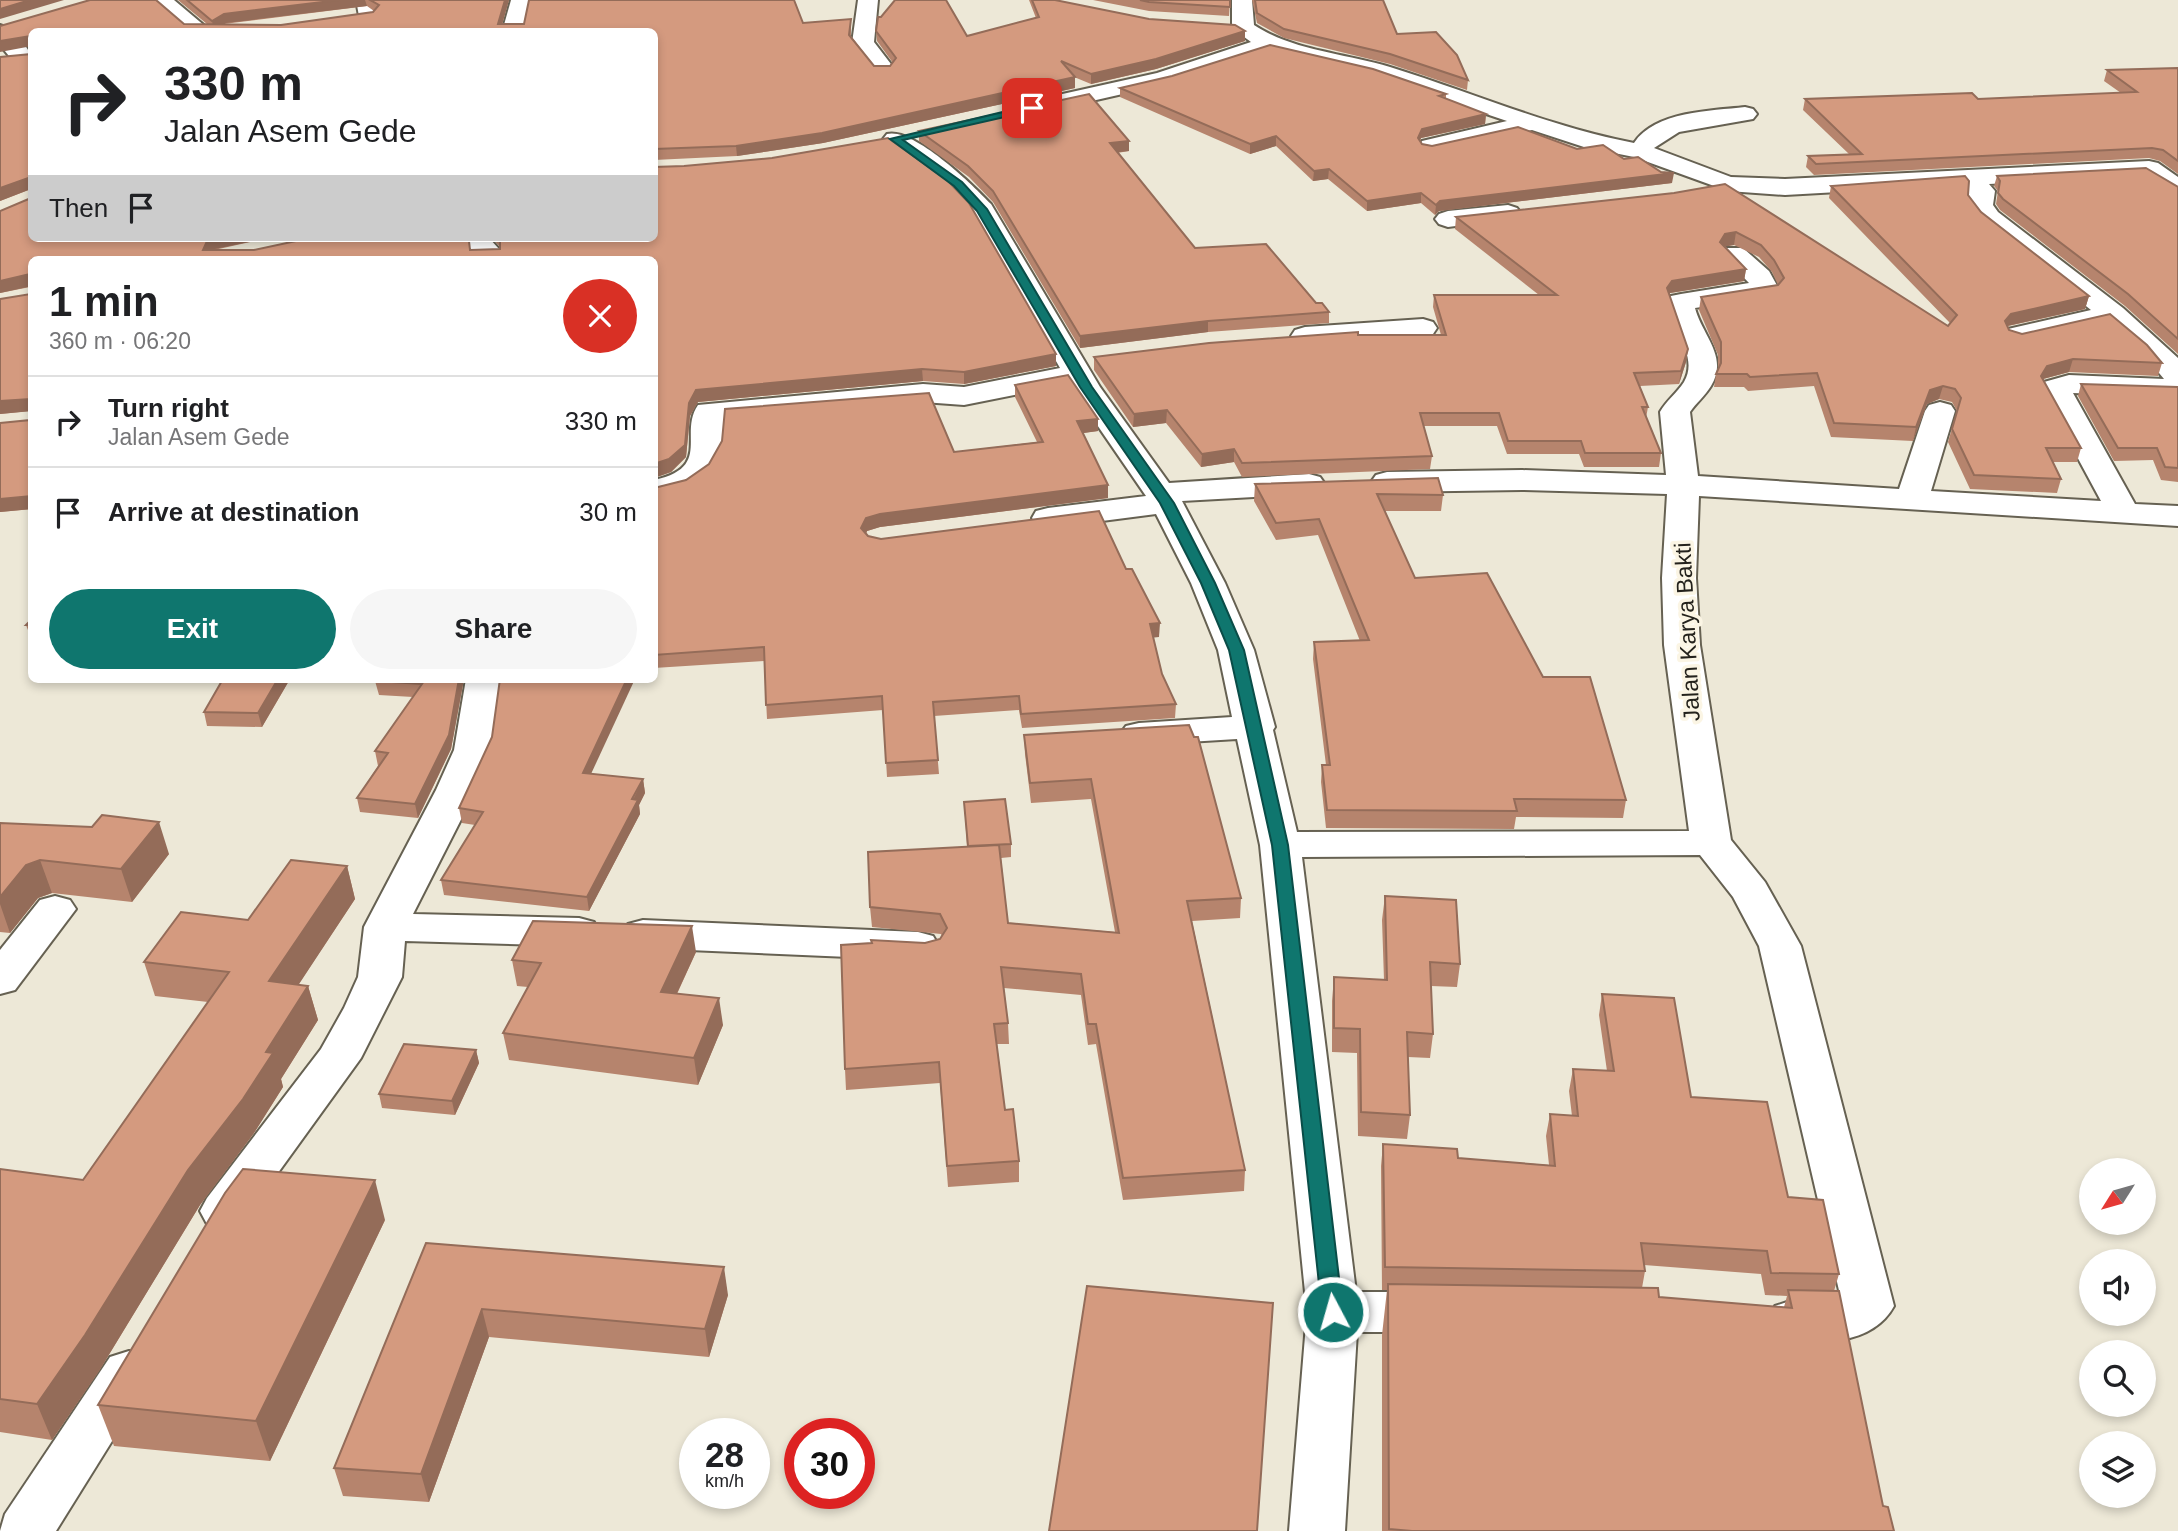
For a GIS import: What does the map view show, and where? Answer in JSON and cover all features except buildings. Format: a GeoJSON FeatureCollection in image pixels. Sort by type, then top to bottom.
{"type":"FeatureCollection","features":[{"type":"Feature","properties":{"kind":"street"},"geometry":{"type":"LineString","coordinates":[[161,0],[197,28]]}},
{"type":"Feature","properties":{"kind":"street"},"geometry":{"type":"LineString","coordinates":[[514,28],[521,0]]}},
{"type":"Feature","properties":{"kind":"street"},"geometry":{"type":"LineString","coordinates":[[868,0],[863,43],[883,68]]}},
{"type":"Feature","properties":{"kind":"street"},"geometry":{"type":"LineString","coordinates":[[1242,0],[1244,26]]}},
{"type":"Feature","properties":{"kind":"street"},"geometry":{"type":"LineString","coordinates":[[1217,25],[1244,26],[1268,44],[1380,71],[1592,142],[1640,151],[1728,184]]}},
{"type":"Feature","properties":{"kind":"street"},"geometry":{"type":"LineString","coordinates":[[6,28],[18,57]]}},
{"type":"Feature","properties":{"kind":"street"},"geometry":{"type":"LineString","coordinates":[[1013,112],[1163,78],[1268,44]]}},
{"type":"Feature","properties":{"kind":"street"},"geometry":{"type":"LineString","coordinates":[[1640,151],[1646,139],[1667,129],[1745,114]]}},
{"type":"Feature","properties":{"kind":"street"},"geometry":{"type":"LineString","coordinates":[[1431,146],[1531,123]]}},
{"type":"Feature","properties":{"kind":"street"},"geometry":{"type":"LineString","coordinates":[[921,133],[883,141],[958,184],[982,209],[1084,365],[1164,498],[1208,583],[1236,650],[1256,727],[1280,845],[1333,1312],[1317,1531]]}},
{"type":"Feature","properties":{"kind":"street"},"geometry":{"type":"LineString","coordinates":[[1683,192],[1728,184],[1786,187],[1971,180],[2159,163],[2178,189]]}},
{"type":"Feature","properties":{"kind":"street"},"geometry":{"type":"LineString","coordinates":[[1971,180],[1982,191],[1980,205],[1989,217],[2113,314],[2155,350],[2178,376]]}},
{"type":"Feature","properties":{"kind":"street"},"geometry":{"type":"LineString","coordinates":[[1448,219],[1527,211]]}},
{"type":"Feature","properties":{"kind":"street"},"geometry":{"type":"LineString","coordinates":[[478,242],[486,249],[487,256]]}},
{"type":"Feature","properties":{"kind":"street","name":"Jalan Karya Bakti"},"geometry":{"type":"LineString","coordinates":[[1711,843],[1685,687],[1679,578],[1683,485],[1673,417],[1682,401],[1699,386],[1703,366],[1702,351],[1683,314],[1681,302],[1765,289],[1759,277],[1734,254]]}},
{"type":"Feature","properties":{"kind":"street"},"geometry":{"type":"LineString","coordinates":[[2018,335],[2113,314]]}},
{"type":"Feature","properties":{"kind":"street"},"geometry":{"type":"LineString","coordinates":[[1275,338],[1423,327]]}},
{"type":"Feature","properties":{"kind":"street"},"geometry":{"type":"LineString","coordinates":[[658,489],[668,488],[699,471],[709,452],[709,411],[923,393],[964,396],[1042,379],[1084,365]]}},
{"type":"Feature","properties":{"kind":"street"},"geometry":{"type":"LineString","coordinates":[[2124,513],[2055,388],[2069,384],[2178,388]]}},
{"type":"Feature","properties":{"kind":"street"},"geometry":{"type":"LineString","coordinates":[[1912,499],[1940,411]]}},
{"type":"Feature","properties":{"kind":"street"},"geometry":{"type":"LineString","coordinates":[[1017,522],[1164,498],[1350,482],[1522,481],[1683,485],[2178,516]]}},
{"type":"Feature","properties":{"kind":"street"},"geometry":{"type":"LineString","coordinates":[[205,1243],[219,1219],[338,1058],[380,977],[385,927],[456,790],[473,750],[483,683]]}},
{"type":"Feature","properties":{"kind":"street"},"geometry":{"type":"LineString","coordinates":[[1107,736],[1256,727]]}},
{"type":"Feature","properties":{"kind":"street"},"geometry":{"type":"LineString","coordinates":[[1280,845],[1711,843],[1743,877],[1764,911],[1780,946],[1868,1306],[1861,1313],[1837,1320],[1754,1319]]}},
{"type":"Feature","properties":{"kind":"street"},"geometry":{"type":"LineString","coordinates":[[0,980],[55,909]]}},
{"type":"Feature","properties":{"kind":"street"},"geometry":{"type":"LineString","coordinates":[[385,927],[777,938],[925,947]]}},
{"type":"Feature","properties":{"kind":"street"},"geometry":{"type":"LineString","coordinates":[[1333,1312],[1478,1313]]}},
{"type":"Feature","properties":{"kind":"street"},"geometry":{"type":"LineString","coordinates":[[25,1531],[148,1339]]}},
{"type":"Feature","properties":{"kind":"route"},"geometry":{"type":"LineString","coordinates":[[1032,108],[895,139],[931,162],[958,184],[982,209],[1086,387],[1167,503],[1208,583],[1236,650],[1256,727],[1280,845],[1333,1312]]}}]}
